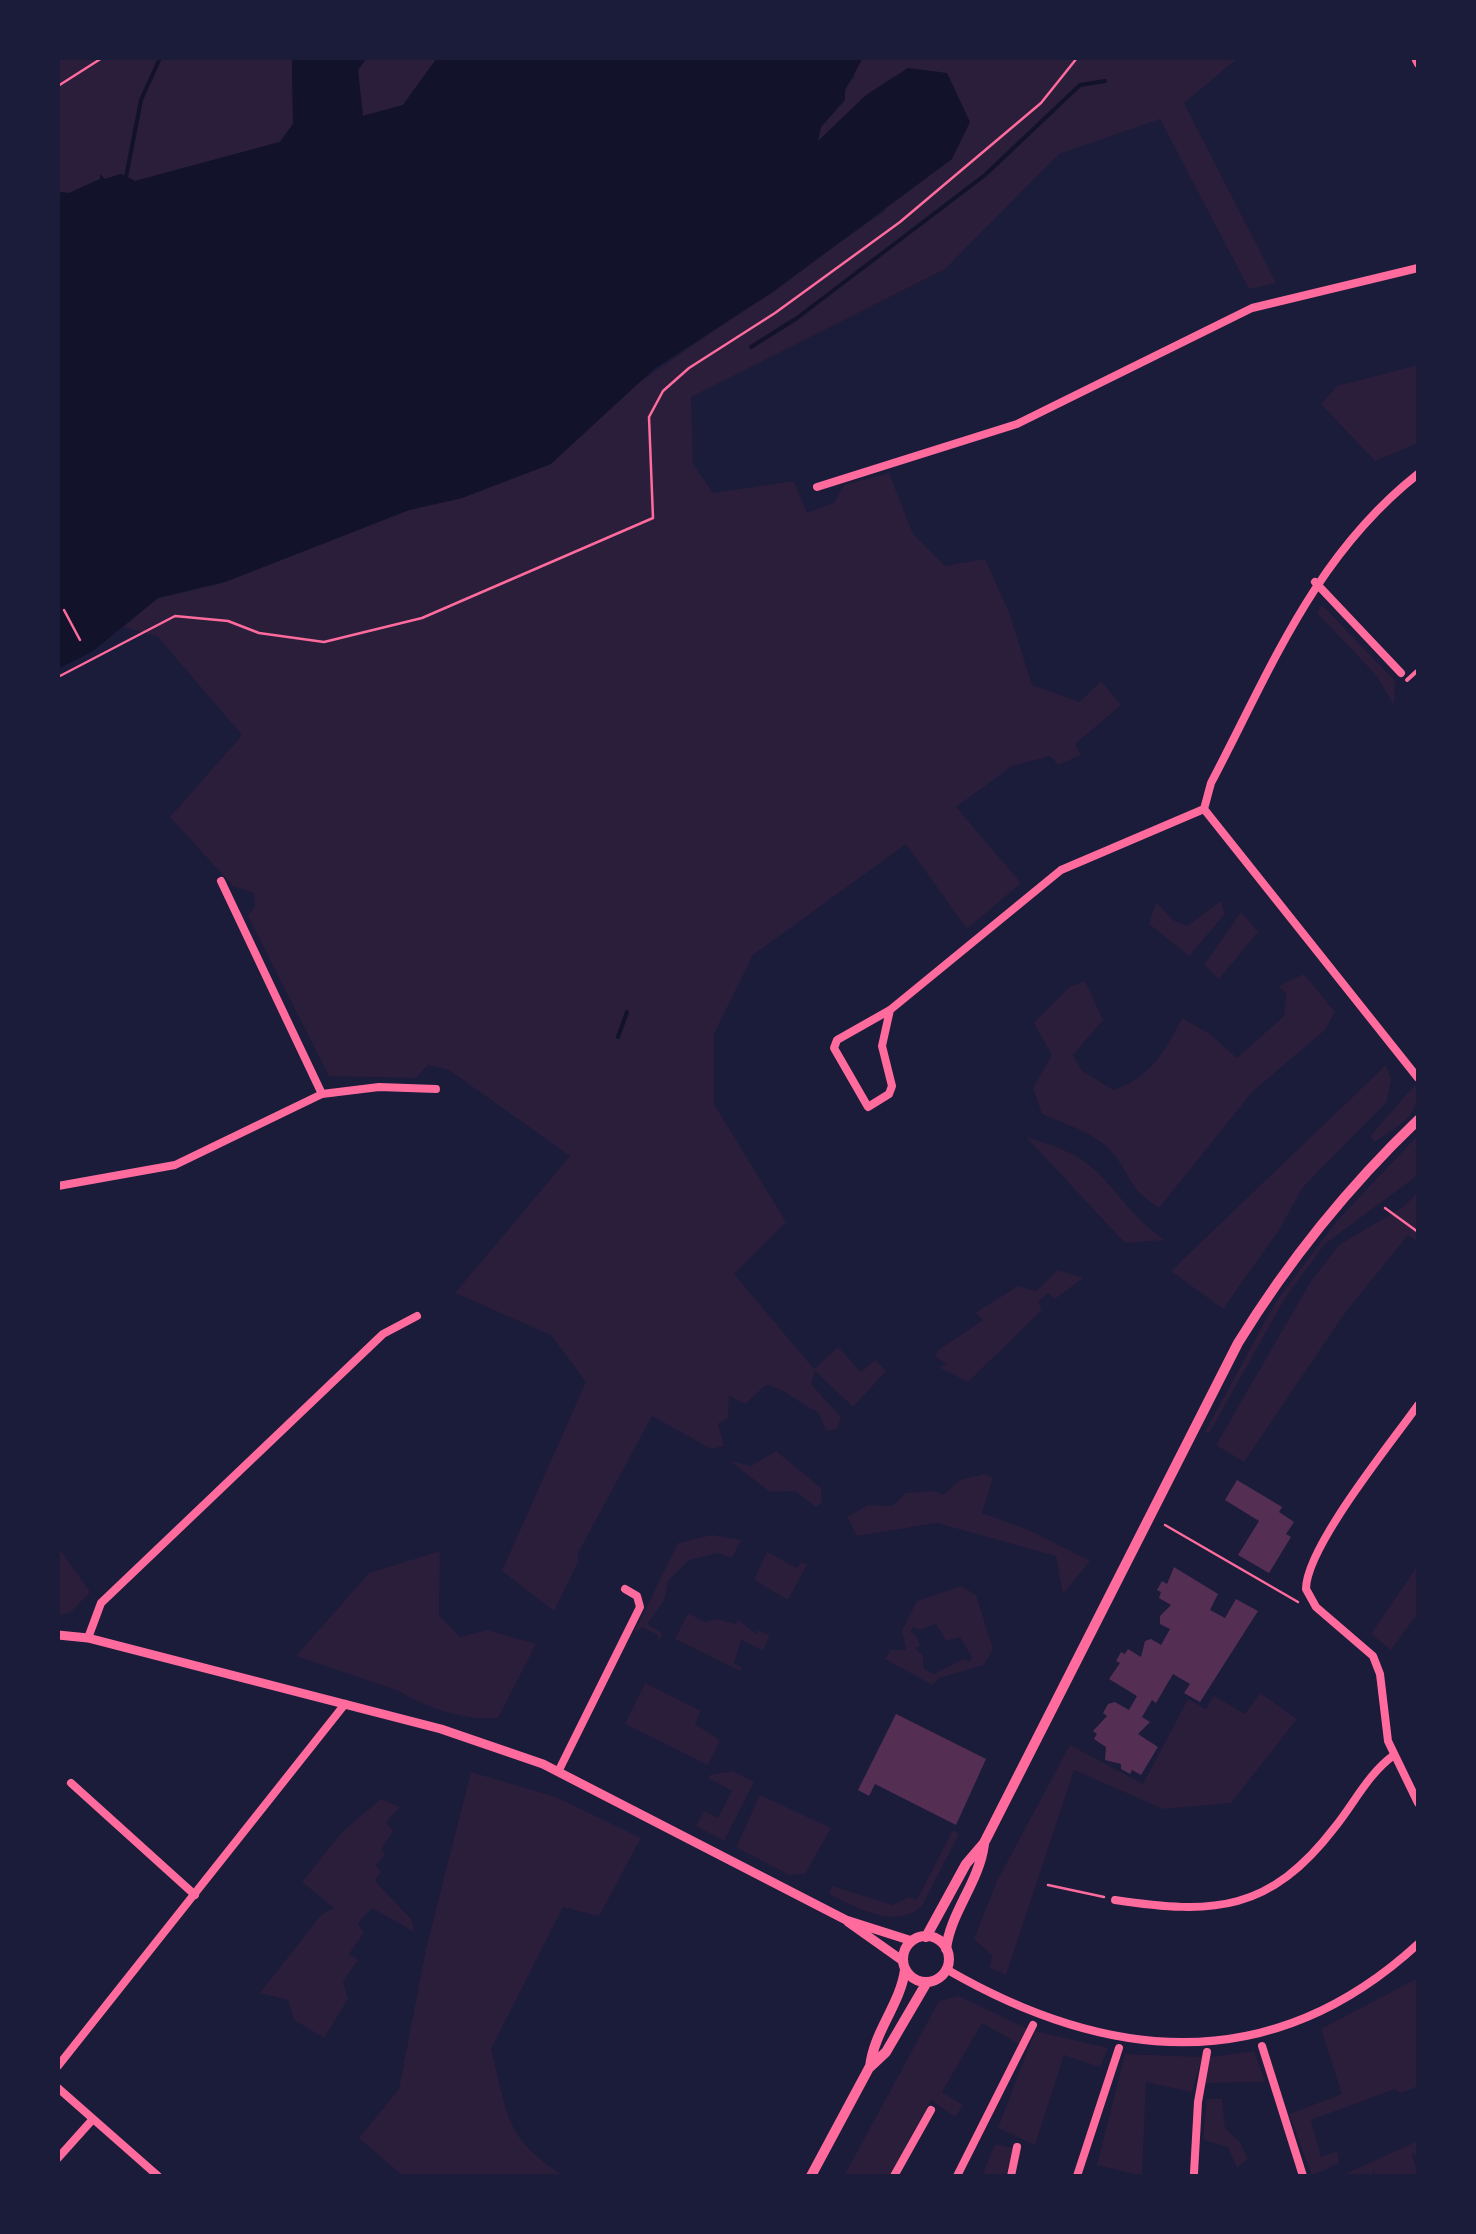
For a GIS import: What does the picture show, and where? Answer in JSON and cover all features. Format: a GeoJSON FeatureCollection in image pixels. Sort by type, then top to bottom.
{"type":"FeatureCollection","features":[{"type":"Feature","properties":{"kind":"main road"},"geometry":{"type":"LineString","coordinates":[[870,2068],[872,2044],[899,1994],[912,1942],[926,1936],[966,1864],[984,1843],[1238,1343],[1284,1271],[1346,1192],[1418,1120]]}},
{"type":"Feature","properties":{"kind":"main road"},"geometry":{"type":"LineString","coordinates":[[811,2176],[870,2068],[886,2052],[928,1982],[946,1969],[946,1949],[953,1924],[980,1870],[984,1843]]}},
{"type":"Feature","properties":{"kind":"main road"},"geometry":{"type":"LineString","coordinates":[[926,1936],[946,1949]]}},
{"type":"Feature","properties":{"kind":"main road"},"geometry":{"type":"LineString","coordinates":[[904,1965],[914,1980],[928,1982]]}},
{"type":"Feature","properties":{"kind":"street"},"geometry":{"type":"LineString","coordinates":[[1415,58],[1418,64]]}},
{"type":"Feature","properties":{"kind":"street"},"geometry":{"type":"LineString","coordinates":[[817,487],[1017,424],[1252,308],[1418,268]]}},
{"type":"Feature","properties":{"kind":"street"},"geometry":{"type":"LineString","coordinates":[[890,1010],[882,1046],[892,1086],[890,1094],[868,1107],[834,1045],[890,1010],[1061,870],[1204,809],[1212,784],[1315,582],[1364,522],[1418,474]]}},
{"type":"Feature","properties":{"kind":"street"},"geometry":{"type":"LineString","coordinates":[[1315,582],[1404,676]]}},
{"type":"Feature","properties":{"kind":"street"},"geometry":{"type":"LineString","coordinates":[[1204,809],[1418,1078]]}},
{"type":"Feature","properties":{"kind":"street"},"geometry":{"type":"LineString","coordinates":[[221,881],[322,1094]]}},
{"type":"Feature","properties":{"kind":"street"},"geometry":{"type":"LineString","coordinates":[[58,1186],[140,1175],[175,1164],[322,1094],[379,1087],[436,1090]]}},
{"type":"Feature","properties":{"kind":"street"},"geometry":{"type":"LineString","coordinates":[[88,1638],[101,1603],[383,1334],[417,1316]]}},
{"type":"Feature","properties":{"kind":"street"},"geometry":{"type":"LineString","coordinates":[[1418,1404],[1362,1481],[1306,1580],[1316,1608],[1373,1656],[1380,1674],[1386,1733],[1418,1803]]}},
{"type":"Feature","properties":{"kind":"street"},"geometry":{"type":"LineString","coordinates":[[559,1770],[640,1608],[638,1596],[625,1589]]}},
{"type":"Feature","properties":{"kind":"street"},"geometry":{"type":"LineString","coordinates":[[58,1634],[88,1638],[464,1736],[559,1770],[846,1920],[912,1942]]}},
{"type":"Feature","properties":{"kind":"street"},"geometry":{"type":"LineString","coordinates":[[58,2066],[345,1704]]}},
{"type":"Feature","properties":{"kind":"street"},"geometry":{"type":"LineString","coordinates":[[1115,1900],[1195,1910],[1264,1891],[1315,1851],[1371,1775],[1394,1755]]}},
{"type":"Feature","properties":{"kind":"street"},"geometry":{"type":"LineString","coordinates":[[71,1783],[196,1895]]}},
{"type":"Feature","properties":{"kind":"street"},"geometry":{"type":"LineString","coordinates":[[846,1920],[904,1965]]}},
{"type":"Feature","properties":{"kind":"street"},"geometry":{"type":"LineString","coordinates":[[946,1969],[1037,2015],[1147,2039],[1208,2042],[1259,2035],[1317,2016],[1372,1984],[1418,1944]]}},
{"type":"Feature","properties":{"kind":"street"},"geometry":{"type":"LineString","coordinates":[[957,2176],[1033,2025]]}},
{"type":"Feature","properties":{"kind":"street"},"geometry":{"type":"LineString","coordinates":[[1262,2046],[1303,2176]]}},
{"type":"Feature","properties":{"kind":"street"},"geometry":{"type":"LineString","coordinates":[[1077,2176],[1119,2048]]}},
{"type":"Feature","properties":{"kind":"street"},"geometry":{"type":"LineString","coordinates":[[1194,2173],[1198,2102],[1207,2052]]}},
{"type":"Feature","properties":{"kind":"street"},"geometry":{"type":"LineString","coordinates":[[58,2088],[158,2176]]}},
{"type":"Feature","properties":{"kind":"street"},"geometry":{"type":"LineString","coordinates":[[894,2176],[931,2110]]}},
{"type":"Feature","properties":{"kind":"street"},"geometry":{"type":"LineString","coordinates":[[58,2158],[93,2118]]}},
{"type":"Feature","properties":{"kind":"street"},"geometry":{"type":"LineString","coordinates":[[1011,2176],[1016,2148]]}},
{"type":"Feature","properties":{"kind":"lane"},"geometry":{"type":"LineString","coordinates":[[1404,676],[1418,670]]}},
{"type":"Feature","properties":{"kind":"path"},"geometry":{"type":"LineString","coordinates":[[58,86],[102,58]]}},
{"type":"Feature","properties":{"kind":"path"},"geometry":{"type":"LineString","coordinates":[[58,677],[175,616],[228,621],[259,633],[324,642],[422,618],[653,518],[649,417],[662,391],[689,368],[775,313],[900,222],[1041,103],[1077,58]]}},
{"type":"Feature","properties":{"kind":"path"},"geometry":{"type":"LineString","coordinates":[[64,610],[80,640]]}},
{"type":"Feature","properties":{"kind":"path"},"geometry":{"type":"LineString","coordinates":[[1385,1208],[1418,1232]]}},
{"type":"Feature","properties":{"kind":"path"},"geometry":{"type":"LineString","coordinates":[[1166,1525],[1298,1602]]}},
{"type":"Feature","properties":{"kind":"path"},"geometry":{"type":"LineString","coordinates":[[1048,1885],[1115,1900]]}},
{"type":"Feature","properties":{"kind":"shaded area"},"geometry":{"type":"Polygon","coordinates":[[[292,58],[293,124],[280,142],[135,181],[121,174],[105,179],[100,175],[101,179],[69,193],[58,192],[58,61],[292,58]]]}},
{"type":"Feature","properties":{"kind":"shaded area"},"geometry":{"type":"Polygon","coordinates":[[[292,58],[379,58],[365,60],[358,70],[363,116],[403,105],[437,58],[863,58],[845,90],[845,100],[821,127],[818,141],[866,95],[908,68],[947,73],[970,122],[952,159],[773,292],[654,369],[551,464],[462,498],[409,510],[225,582],[158,598],[93,651],[58,669],[58,192],[69,193],[100,179],[100,174],[105,179],[121,174],[135,181],[280,142],[293,124],[292,58]]]}},
{"type":"Feature","properties":{"kind":"shaded area"},"geometry":{"type":"Polygon","coordinates":[[[437,58],[403,105],[362,116],[358,70],[365,60],[437,58]]]}},
{"type":"Feature","properties":{"kind":"shaded area"},"geometry":{"type":"Polygon","coordinates":[[[850,58],[1238,58],[1184,103],[1276,283],[1249,289],[1160,119],[1059,154],[945,269],[691,397],[693,464],[713,493],[794,481],[807,513],[834,503],[844,485],[889,473],[913,534],[945,566],[985,559],[1009,612],[1032,685],[1080,702],[1101,681],[1121,705],[1075,744],[1081,755],[1058,765],[1050,756],[1012,766],[956,807],[1021,883],[967,929],[906,844],[753,955],[714,1034],[714,1104],[786,1222],[734,1274],[814,1369],[838,1347],[861,1372],[875,1360],[886,1371],[853,1407],[815,1371],[811,1384],[841,1417],[837,1429],[826,1431],[818,1412],[766,1385],[745,1404],[729,1396],[728,1418],[718,1424],[724,1446],[711,1449],[652,1416],[577,1555],[579,1560],[554,1611],[502,1571],[586,1382],[551,1335],[455,1293],[570,1156],[449,1070],[428,1065],[416,1078],[329,1076],[248,916],[255,906],[254,893],[233,886],[170,817],[242,735],[157,636],[123,627],[158,598],[225,582],[409,510],[462,498],[496,483],[886,210],[712,235],[855,77],[850,58]]]}},
{"type":"Feature","properties":{"kind":"shaded area"},"geometry":{"type":"Polygon","coordinates":[[[1418,365],[1418,443],[1375,461],[1321,404],[1337,386],[1418,365]]]}},
{"type":"Feature","properties":{"kind":"shaded area"},"geometry":{"type":"Polygon","coordinates":[[[1322,605],[1395,681],[1394,705],[1376,675],[1317,613],[1322,605]]]}},
{"type":"Feature","properties":{"kind":"shaded area"},"geometry":{"type":"Polygon","coordinates":[[[1221,901],[1225,914],[1189,956],[1149,924],[1156,902],[1173,920],[1187,926],[1221,901]]]}},
{"type":"Feature","properties":{"kind":"shaded area"},"geometry":{"type":"Polygon","coordinates":[[[1241,912],[1258,932],[1219,979],[1204,965],[1241,912]]]}},
{"type":"Feature","properties":{"kind":"shaded area"},"geometry":{"type":"Polygon","coordinates":[[[1304,974],[1335,1012],[1325,1030],[1253,1091],[1159,1208],[1138,1191],[1103,1144],[1042,1114],[1033,1088],[1052,1055],[1034,1023],[1070,987],[1085,981],[1103,1020],[1073,1055],[1082,1071],[1114,1090],[1147,1071],[1182,1018],[1210,1034],[1237,1058],[1284,1016],[1286,994],[1279,986],[1304,974]]]}},
{"type":"Feature","properties":{"kind":"shaded area"},"geometry":{"type":"Polygon","coordinates":[[[1386,1065],[1391,1079],[1387,1102],[1303,1187],[1279,1230],[1223,1309],[1171,1271],[1386,1065]]]}},
{"type":"Feature","properties":{"kind":"shaded area"},"geometry":{"type":"Polygon","coordinates":[[[1415,1085],[1416,1104],[1412,1112],[1375,1142],[1370,1136],[1415,1085]]]}},
{"type":"Feature","properties":{"kind":"shaded area"},"geometry":{"type":"Polygon","coordinates":[[[1418,1135],[1418,1175],[1325,1244],[1285,1298],[1210,1432],[1205,1432],[1275,1303],[1336,1222],[1418,1135]]]}},
{"type":"Feature","properties":{"kind":"shaded area"},"geometry":{"type":"Polygon","coordinates":[[[1026,1137],[1064,1150],[1090,1165],[1165,1240],[1125,1243],[1026,1137]]]}},
{"type":"Feature","properties":{"kind":"shaded area"},"geometry":{"type":"Polygon","coordinates":[[[1418,1192],[1418,1242],[1408,1235],[1345,1313],[1244,1462],[1216,1445],[1311,1281],[1339,1245],[1403,1207],[1418,1192]]]}},
{"type":"Feature","properties":{"kind":"shaded area"},"geometry":{"type":"Polygon","coordinates":[[[1058,1270],[1083,1278],[1055,1299],[1048,1293],[1038,1302],[1042,1310],[968,1382],[938,1367],[948,1365],[936,1357],[937,1351],[983,1320],[975,1313],[1018,1286],[1036,1291],[1058,1270]]]}},
{"type":"Feature","properties":{"kind":"shaded area"},"geometry":{"type":"Polygon","coordinates":[[[776,1451],[821,1488],[822,1502],[816,1507],[795,1491],[770,1492],[730,1461],[751,1466],[776,1451]]]}},
{"type":"Feature","properties":{"kind":"shaded area"},"geometry":{"type":"Polygon","coordinates":[[[984,1474],[993,1478],[982,1513],[1029,1530],[1090,1561],[1063,1594],[1056,1556],[937,1523],[857,1536],[847,1517],[868,1505],[892,1506],[906,1493],[936,1491],[943,1495],[960,1480],[984,1474]]]}},
{"type":"Feature","properties":{"kind":"shaded area"},"geometry":{"type":"Polygon","coordinates":[[[58,1526],[59,1548],[90,1592],[70,1613],[58,1615],[58,1526]]]}},
{"type":"Feature","properties":{"kind":"shaded area"},"geometry":{"type":"Polygon","coordinates":[[[712,1535],[741,1540],[732,1558],[718,1553],[689,1560],[668,1581],[664,1601],[647,1624],[662,1633],[658,1643],[658,1635],[642,1627],[633,1635],[678,1543],[712,1535]]]}},
{"type":"Feature","properties":{"kind":"shaded area"},"geometry":{"type":"Polygon","coordinates":[[[440,1551],[439,1615],[460,1637],[487,1630],[536,1644],[498,1718],[447,1712],[296,1656],[369,1573],[440,1551]]]}},
{"type":"Feature","properties":{"kind":"shaded area"},"geometry":{"type":"Polygon","coordinates":[[[767,1552],[797,1568],[801,1562],[807,1564],[788,1600],[754,1580],[767,1552]]]}},
{"type":"Feature","properties":{"kind":"shaded area"},"geometry":{"type":"Polygon","coordinates":[[[1418,1565],[1418,1613],[1391,1650],[1371,1634],[1418,1565]]]}},
{"type":"Feature","properties":{"kind":"shaded area"},"geometry":{"type":"Polygon","coordinates":[[[961,1586],[976,1595],[993,1649],[984,1665],[939,1678],[932,1685],[885,1659],[891,1650],[906,1650],[902,1630],[917,1601],[961,1586]],[[936,1624],[919,1630],[913,1627],[910,1632],[920,1646],[915,1648],[923,1656],[924,1669],[934,1674],[963,1659],[970,1662],[972,1657],[960,1637],[946,1641],[936,1624]]]}},
{"type":"Feature","properties":{"kind":"shaded area"},"geometry":{"type":"Polygon","coordinates":[[[688,1613],[705,1622],[717,1619],[735,1624],[738,1620],[756,1634],[758,1630],[770,1636],[763,1650],[741,1640],[734,1663],[742,1668],[740,1671],[675,1639],[688,1613]]]}},
{"type":"Feature","properties":{"kind":"shaded area"},"geometry":{"type":"Polygon","coordinates":[[[645,1683],[701,1711],[695,1724],[720,1740],[708,1765],[625,1724],[645,1683]]]}},
{"type":"Feature","properties":{"kind":"shaded area"},"geometry":{"type":"Polygon","coordinates":[[[1260,1693],[1297,1719],[1231,1803],[1163,1809],[1074,1770],[1006,1975],[990,1968],[992,1955],[974,1939],[997,1881],[1070,1745],[1143,1784],[1188,1699],[1206,1709],[1214,1696],[1245,1714],[1260,1693]]]}},
{"type":"Feature","properties":{"kind":"shaded area"},"geometry":{"type":"Polygon","coordinates":[[[733,1771],[754,1782],[724,1841],[696,1826],[704,1811],[718,1818],[732,1791],[708,1778],[710,1775],[733,1771]]]}},
{"type":"Feature","properties":{"kind":"shaded area"},"geometry":{"type":"Polygon","coordinates":[[[471,1772],[556,1797],[641,1838],[599,1916],[563,1907],[491,2049],[506,2108],[519,2137],[564,2176],[403,2176],[359,2138],[399,2089],[426,1949],[471,1772]]]}},
{"type":"Feature","properties":{"kind":"shaded area"},"geometry":{"type":"Polygon","coordinates":[[[760,1795],[831,1828],[805,1874],[789,1875],[736,1847],[760,1795]]]}},
{"type":"Feature","properties":{"kind":"shaded area"},"geometry":{"type":"Polygon","coordinates":[[[381,1799],[400,1807],[386,1822],[393,1831],[381,1849],[385,1854],[376,1866],[381,1871],[375,1881],[412,1920],[414,1932],[372,1908],[358,1923],[364,1933],[349,1954],[358,1960],[343,1981],[348,1999],[324,2038],[294,2020],[288,2000],[260,1993],[321,1915],[334,1908],[302,1882],[343,1831],[381,1799]]]}},
{"type":"Feature","properties":{"kind":"shaded area"},"geometry":{"type":"Polygon","coordinates":[[[953,1830],[959,1834],[922,1906],[911,1913],[876,1914],[829,1894],[832,1886],[893,1905],[909,1897],[917,1900],[953,1830]]]}},
{"type":"Feature","properties":{"kind":"shaded area"},"geometry":{"type":"Polygon","coordinates":[[[1418,1978],[1418,2086],[1401,2093],[1395,2089],[1311,2120],[1321,2157],[1337,2151],[1339,2163],[1312,2176],[1289,2114],[1342,2094],[1321,2029],[1418,1978]]]}},
{"type":"Feature","properties":{"kind":"shaded area"},"geometry":{"type":"Polygon","coordinates":[[[959,1996],[1028,2029],[1019,2044],[982,2023],[942,2092],[963,2105],[955,2117],[931,2100],[890,2176],[844,2176],[939,2001],[959,1996]]]}},
{"type":"Feature","properties":{"kind":"shaded area"},"geometry":{"type":"Polygon","coordinates":[[[1035,2031],[1108,2048],[1100,2067],[1064,2055],[1035,2145],[998,2128],[1035,2031]]]}},
{"type":"Feature","properties":{"kind":"shaded area"},"geometry":{"type":"Polygon","coordinates":[[[1254,2051],[1265,2082],[1203,2083],[1210,2057],[1254,2051]]]}},
{"type":"Feature","properties":{"kind":"shaded area"},"geometry":{"type":"Polygon","coordinates":[[[1125,2054],[1202,2057],[1192,2092],[1146,2082],[1142,2176],[1097,2165],[1125,2054]]]}},
{"type":"Feature","properties":{"kind":"shaded area"},"geometry":{"type":"Polygon","coordinates":[[[1207,2099],[1222,2099],[1225,2128],[1240,2142],[1248,2159],[1237,2168],[1228,2147],[1203,2140],[1207,2099]]]}},
{"type":"Feature","properties":{"kind":"shaded area"},"geometry":{"type":"Polygon","coordinates":[[[1418,2141],[1418,2162],[1412,2153],[1418,2174],[1376,2176],[1373,2170],[1373,2176],[1340,2176],[1418,2141]]]}},
{"type":"Feature","properties":{"kind":"shaded area"},"geometry":{"type":"Polygon","coordinates":[[[995,2144],[1013,2148],[1006,2176],[982,2176],[995,2144]]]}},
{"type":"Feature","properties":{"kind":"building"},"geometry":{"type":"Polygon","coordinates":[[[1237,1480],[1282,1507],[1279,1512],[1294,1522],[1286,1534],[1291,1537],[1269,1573],[1238,1555],[1259,1521],[1225,1500],[1237,1480]]]}},
{"type":"Feature","properties":{"kind":"building"},"geometry":{"type":"Polygon","coordinates":[[[1174,1567],[1218,1594],[1210,1610],[1225,1618],[1236,1599],[1258,1611],[1200,1702],[1184,1693],[1190,1684],[1173,1674],[1156,1703],[1152,1700],[1142,1717],[1150,1722],[1138,1734],[1158,1747],[1141,1775],[1132,1770],[1130,1774],[1121,1769],[1121,1764],[1105,1760],[1106,1747],[1094,1739],[1097,1734],[1093,1731],[1107,1716],[1103,1713],[1108,1704],[1115,1702],[1129,1710],[1137,1696],[1109,1679],[1120,1663],[1116,1661],[1121,1652],[1125,1654],[1128,1649],[1141,1657],[1145,1641],[1151,1639],[1161,1645],[1170,1629],[1160,1624],[1160,1616],[1171,1605],[1159,1598],[1161,1592],[1157,1590],[1162,1581],[1167,1584],[1174,1567]]]}},
{"type":"Feature","properties":{"kind":"building"},"geometry":{"type":"Polygon","coordinates":[[[896,1714],[986,1759],[956,1825],[875,1784],[869,1796],[858,1790],[896,1714]]]}},
{"type":"Feature","properties":{"kind":"waterway"},"geometry":{"type":"LineString","coordinates":[[126,177],[141,100],[160,58]]}},
{"type":"Feature","properties":{"kind":"waterway"},"geometry":{"type":"LineString","coordinates":[[751,347],[797,318],[985,175],[1080,85],[1105,81]]}},
{"type":"Feature","properties":{"kind":"waterway"},"geometry":{"type":"LineString","coordinates":[[618,1037],[627,1012]]}}]}
